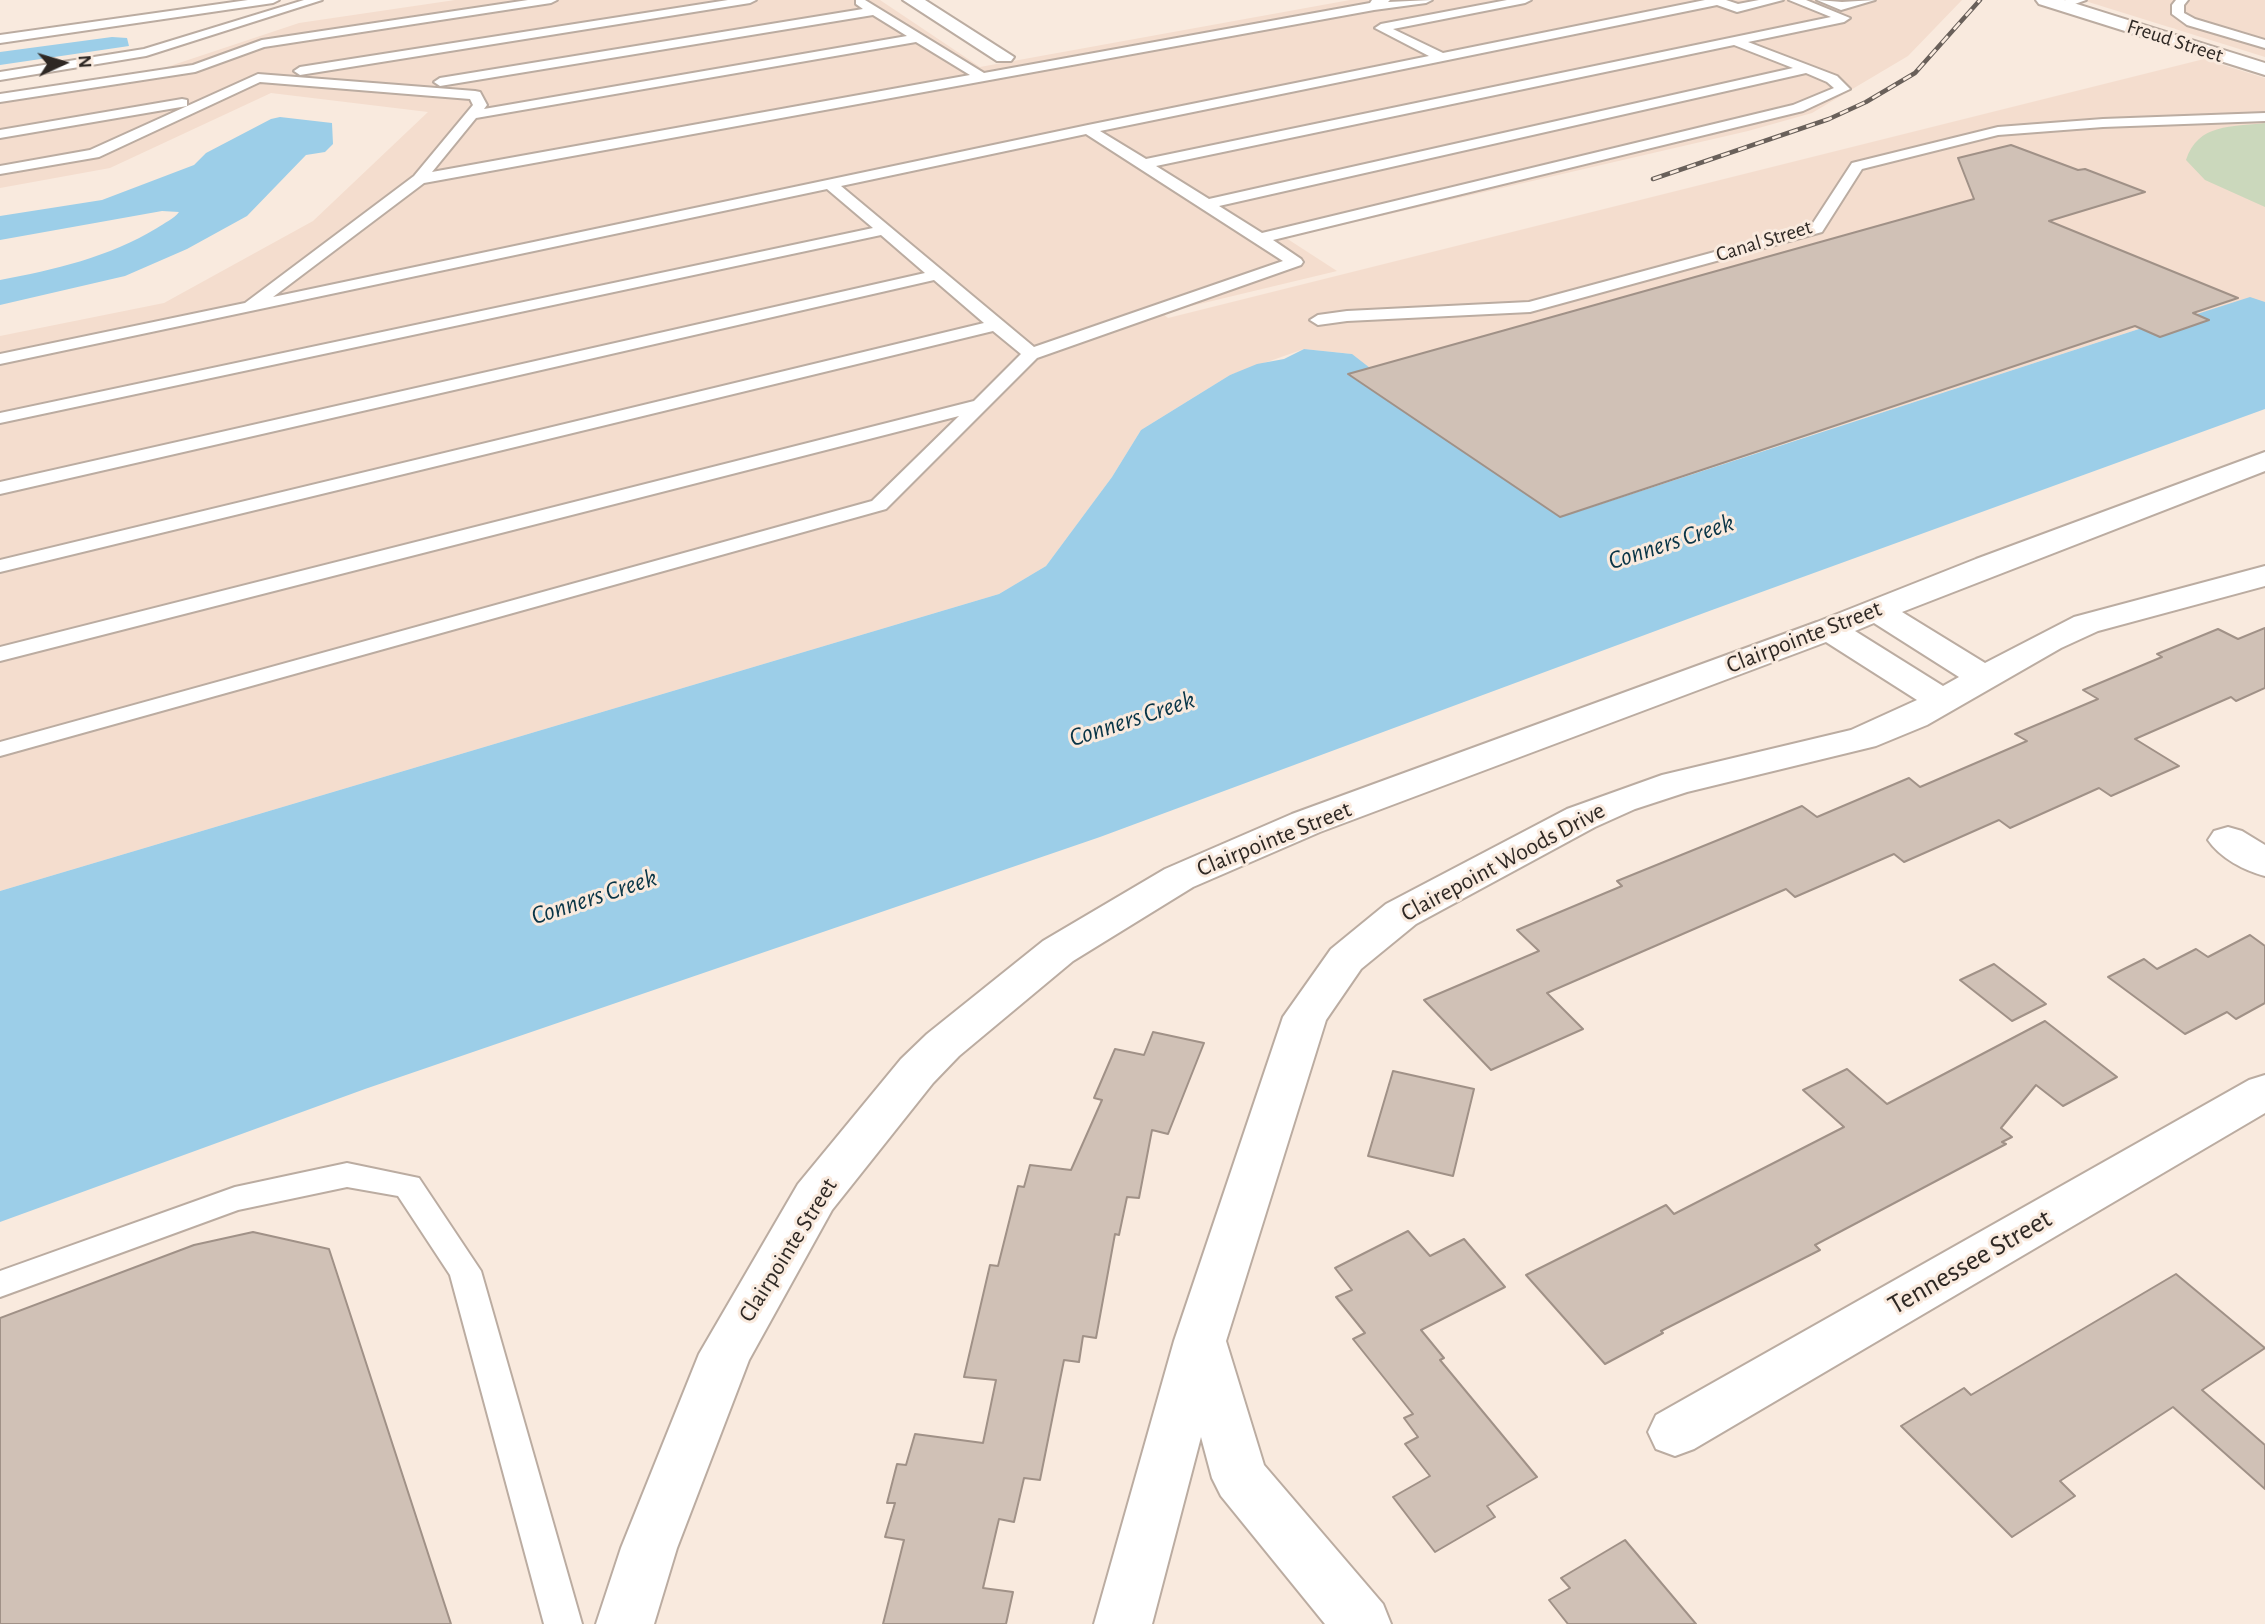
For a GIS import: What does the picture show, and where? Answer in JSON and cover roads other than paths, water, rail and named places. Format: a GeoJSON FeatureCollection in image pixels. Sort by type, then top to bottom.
{"type":"FeatureCollection","features":[{"type":"Feature","properties":{"kind":"street"},"geometry":{"type":"LineString","coordinates":[[912,0],[1004,57]]}},
{"type":"Feature","properties":{"kind":"street","name":"Freud Street"},"geometry":{"type":"LineString","coordinates":[[2062,2],[2265,69]]}},
{"type":"Feature","properties":{"kind":"street","name":"Clairpointe Street"},"geometry":{"type":"LineString","coordinates":[[625,1624],[649,1548],[725,1354],[815,1197],[917,1071],[1058,951],[1179,878],[1306,823],[1829,629],[2265,461]]}},
{"type":"Feature","properties":{"kind":"street","name":"Clairepoint Woods Drive"},"geometry":{"type":"LineString","coordinates":[[1123,1624],[1200,1341],[1305,1017],[1346,959],[1401,914],[1581,818],[1621,800],[1675,783],[1863,738],[1914,717],[1941,700],[2086,624],[2265,576]]}},
{"type":"Feature","properties":{"kind":"street"},"geometry":{"type":"LineString","coordinates":[[1876,610],[1984,677]]}},
{"type":"Feature","properties":{"kind":"street"},"geometry":{"type":"LineString","coordinates":[[1829,629],[1941,700]]}},
{"type":"Feature","properties":{"kind":"street"},"geometry":{"type":"LineString","coordinates":[[2228,840],[2265,863]]}},
{"type":"Feature","properties":{"kind":"street","name":"Tennessee Street"},"geometry":{"type":"LineString","coordinates":[[1675,1432],[2265,1092]]}},
{"type":"Feature","properties":{"kind":"street"},"geometry":{"type":"LineString","coordinates":[[1200,1341],[1240,1478],[1362,1624]]}},
{"type":"Feature","properties":{"kind":"lane"},"geometry":{"type":"LineString","coordinates":[[0,39],[273,0]]}},
{"type":"Feature","properties":{"kind":"lane"},"geometry":{"type":"LineString","coordinates":[[0,76],[146,52],[316,0]]}},
{"type":"Feature","properties":{"kind":"lane"},"geometry":{"type":"LineString","coordinates":[[0,170],[94,154],[214,98],[262,65],[551,0]]}},
{"type":"Feature","properties":{"kind":"lane"},"geometry":{"type":"LineString","coordinates":[[0,98],[195,68],[262,65],[750,0]]}},
{"type":"Feature","properties":{"kind":"lane"},"geometry":{"type":"LineString","coordinates":[[856,0],[982,77]]}},
{"type":"Feature","properties":{"kind":"lane"},"geometry":{"type":"LineString","coordinates":[[419,179],[1379,3],[1391,6],[1426,0]]}},
{"type":"Feature","properties":{"kind":"lane"},"geometry":{"type":"LineString","coordinates":[[1442,57],[1381,28],[1525,0]]}},
{"type":"Feature","properties":{"kind":"lane"},"geometry":{"type":"LineString","coordinates":[[0,359],[1088,129],[1716,0],[1737,8],[1777,0]]}},
{"type":"Feature","properties":{"kind":"lane"},"geometry":{"type":"LineString","coordinates":[[1144,164],[1844,18],[1795,0]]}},
{"type":"Feature","properties":{"kind":"lane"},"geometry":{"type":"LineString","coordinates":[[1824,0],[1841,6],[1869,0]]}},
{"type":"Feature","properties":{"kind":"lane"},"geometry":{"type":"LineString","coordinates":[[2182,0],[2178,5],[2178,14],[2191,22],[2265,44]]}},
{"type":"Feature","properties":{"kind":"lane"},"geometry":{"type":"LineString","coordinates":[[402,89],[874,11]]}},
{"type":"Feature","properties":{"kind":"lane"},"geometry":{"type":"LineString","coordinates":[[472,115],[918,38]]}},
{"type":"Feature","properties":{"kind":"lane"},"geometry":{"type":"LineString","coordinates":[[1260,239],[1798,108],[1843,89],[1832,79],[1735,41]]}},
{"type":"Feature","properties":{"kind":"lane"},"geometry":{"type":"LineString","coordinates":[[250,307],[419,179],[480,105],[475,95],[402,89],[262,65]]}},
{"type":"Feature","properties":{"kind":"lane"},"geometry":{"type":"LineString","coordinates":[[1206,204],[1807,69]]}},
{"type":"Feature","properties":{"kind":"lane"},"geometry":{"type":"LineString","coordinates":[[0,134],[214,98]]}},
{"type":"Feature","properties":{"kind":"lane","name":"Canal Street"},"geometry":{"type":"LineString","coordinates":[[1318,320],[1347,316],[1530,307],[1804,233],[1817,229],[1857,166],[1998,131],[2103,123],[2265,117]]}},
{"type":"Feature","properties":{"kind":"lane"},"geometry":{"type":"LineString","coordinates":[[0,749],[879,505],[1031,354],[1295,262],[1088,129]]}},
{"type":"Feature","properties":{"kind":"lane"},"geometry":{"type":"LineString","coordinates":[[830,184],[1031,354]]}},
{"type":"Feature","properties":{"kind":"lane"},"geometry":{"type":"LineString","coordinates":[[0,418],[884,230]]}},
{"type":"Feature","properties":{"kind":"lane"},"geometry":{"type":"LineString","coordinates":[[0,488],[937,275]]}},
{"type":"Feature","properties":{"kind":"lane"},"geometry":{"type":"LineString","coordinates":[[0,566],[996,324]]}},
{"type":"Feature","properties":{"kind":"lane"},"geometry":{"type":"LineString","coordinates":[[0,654],[980,404]]}},
{"type":"Feature","properties":{"kind":"lane"},"geometry":{"type":"LineString","coordinates":[[0,1284],[235,1199],[346,1175],[408,1186],[466,1271],[563,1624]]}},
{"type":"Feature","properties":{"kind":"water"},"geometry":{"type":"Polygon","coordinates":[[[112,37],[127,38],[129,46],[0,65],[0,52],[112,37]]]}},
{"type":"Feature","properties":{"kind":"water"},"geometry":{"type":"Polygon","coordinates":[[[280,117],[332,123],[333,144],[325,152],[306,155],[247,216],[187,249],[125,276],[0,305],[0,280],[61,267],[100,255],[139,238],[179,212],[162,211],[0,240],[0,216],[102,200],[194,165],[206,153],[271,119],[280,117]]]}},
{"type":"Feature","properties":{"kind":"water","name":"Conners Creek"},"geometry":{"type":"Polygon","coordinates":[[[2250,297],[2265,302],[2265,409],[1100,837],[365,1089],[0,1222],[0,891],[999,594],[1046,566],[1112,477],[1141,430],[1230,375],[1257,364],[1284,359],[1304,349],[1352,354],[1370,368],[1347,374],[1561,517],[2142,328],[2250,297]]]}},
{"type":"Feature","properties":{"kind":"railway"},"geometry":{"type":"LineString","coordinates":[[1653,179],[1829,119],[1866,102],[1915,73],[1980,0]]}}]}
